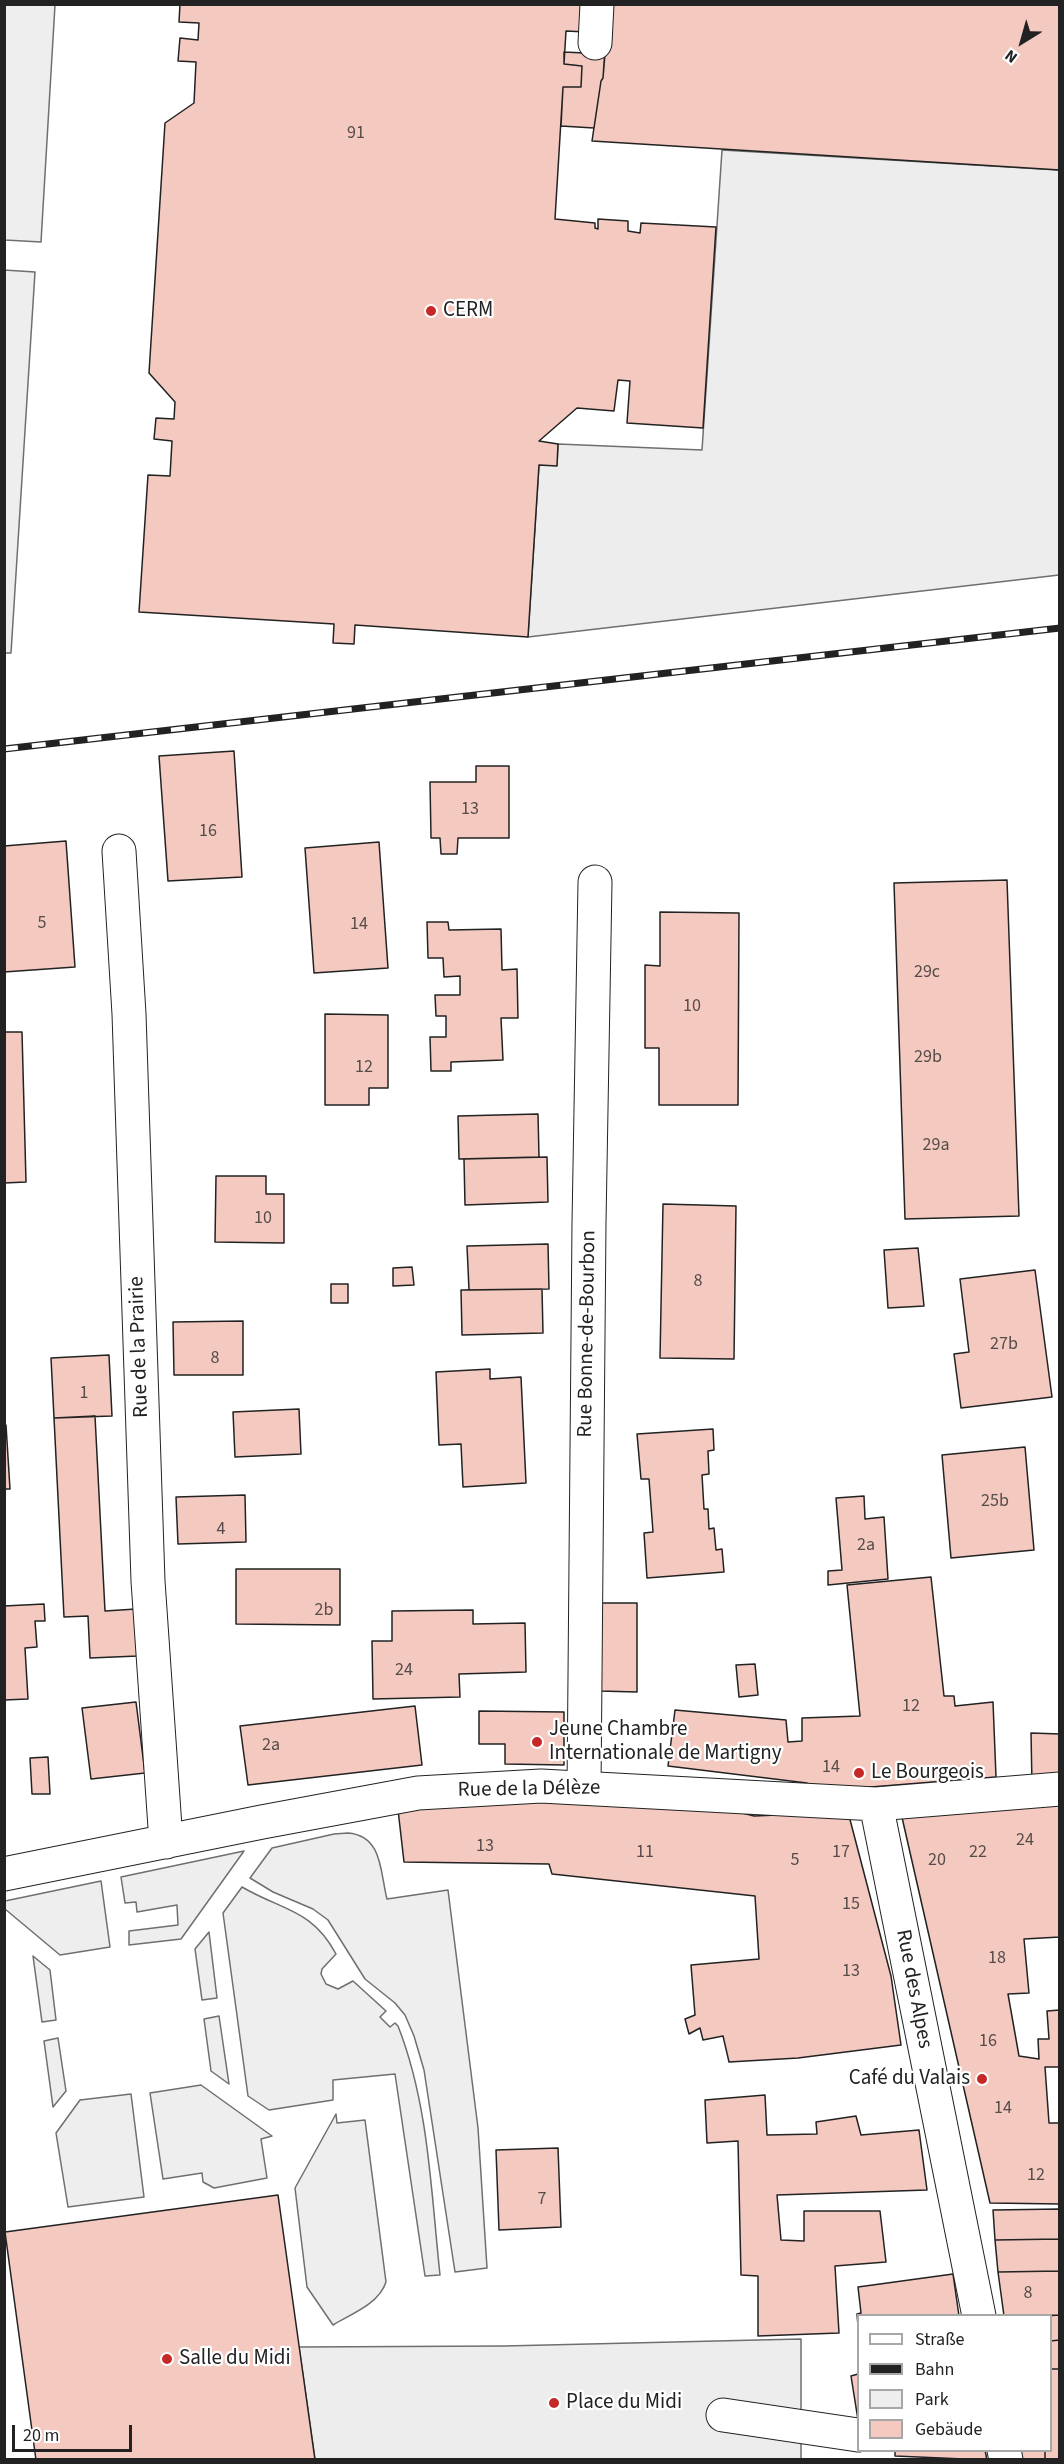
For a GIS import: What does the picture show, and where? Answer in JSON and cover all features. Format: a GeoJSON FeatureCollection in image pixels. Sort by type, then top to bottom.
{"type":"FeatureCollection","features":[{"type":"Feature","properties":{"kind":"street"},"geometry":{"type":"LineString","coordinates":[[595,44],[597,4]]}},
{"type":"Feature","properties":{"kind":"street","name":"Rue de la Prairie"},"geometry":{"type":"LineString","coordinates":[[119,850],[129,1014],[148,1581],[166,1842]]}},
{"type":"Feature","properties":{"kind":"street","name":"Rue Bonne-de-Bourbon"},"geometry":{"type":"LineString","coordinates":[[584,1787],[595,882]]}},
{"type":"Feature","properties":{"kind":"street","name":"Rue de la Délèze"},"geometry":{"type":"LineString","coordinates":[[4,1874],[418,1793],[498,1787],[584,1787],[876,1804],[1059,1790]]}},
{"type":"Feature","properties":{"kind":"street","name":"Rue des Alpes"},"geometry":{"type":"LineString","coordinates":[[876,1804],[979,2314]]}},
{"type":"Feature","properties":{"kind":"street"},"geometry":{"type":"LineString","coordinates":[[723,2415],[857,2435]]}},
{"type":"Feature","properties":{"kind":"green space"},"geometry":{"type":"Polygon","coordinates":[[[4,5],[55,5],[41,242],[5,240],[4,5]]]}},
{"type":"Feature","properties":{"kind":"green space"},"geometry":{"type":"Polygon","coordinates":[[[4,270],[35,272],[11,653],[4,653],[4,270]]]}},
{"type":"Feature","properties":{"kind":"green space"},"geometry":{"type":"Polygon","coordinates":[[[348,1833],[368,1841],[374,1848],[381,1867],[387,1899],[448,1890],[478,2128],[487,2268],[455,2272],[424,2070],[405,2015],[395,2003],[365,1979],[328,1920],[313,1909],[273,1892],[250,1878],[272,1848],[348,1833]]]}},
{"type":"Feature","properties":{"kind":"green space"},"geometry":{"type":"Polygon","coordinates":[[[244,1851],[181,1939],[129,1945],[129,1931],[178,1925],[177,1905],[137,1912],[136,1902],[125,1903],[121,1877],[244,1851]]]}},
{"type":"Feature","properties":{"kind":"green space"},"geometry":{"type":"Polygon","coordinates":[[[101,1881],[110,1947],[60,1955],[5,1909],[5,1901],[101,1881]]]}},
{"type":"Feature","properties":{"kind":"green space"},"geometry":{"type":"Polygon","coordinates":[[[242,1887],[307,1919],[327,1939],[336,1954],[322,1969],[321,1974],[326,1984],[338,1989],[353,1981],[386,2011],[380,2017],[390,2027],[395,2023],[398,2026],[423,2118],[440,2275],[425,2276],[395,2074],[333,2080],[333,2100],[269,2110],[248,2096],[223,1913],[242,1887]]]}},
{"type":"Feature","properties":{"kind":"green space"},"geometry":{"type":"Polygon","coordinates":[[[209,1932],[217,1998],[202,2000],[195,1949],[209,1932]]]}},
{"type":"Feature","properties":{"kind":"green space"},"geometry":{"type":"Polygon","coordinates":[[[33,1956],[50,1970],[56,2020],[42,2022],[33,1956]]]}},
{"type":"Feature","properties":{"kind":"green space"},"geometry":{"type":"Polygon","coordinates":[[[219,2016],[229,2084],[211,2071],[204,2019],[219,2016]]]}},
{"type":"Feature","properties":{"kind":"green space"},"geometry":{"type":"Polygon","coordinates":[[[58,2038],[66,2091],[53,2107],[44,2041],[58,2038]]]}},
{"type":"Feature","properties":{"kind":"green space"},"geometry":{"type":"Polygon","coordinates":[[[201,2085],[272,2136],[261,2139],[267,2178],[214,2188],[203,2182],[202,2173],[163,2179],[150,2093],[201,2085]]]}},
{"type":"Feature","properties":{"kind":"green space"},"geometry":{"type":"Polygon","coordinates":[[[131,2094],[144,2197],[68,2207],[56,2133],[80,2100],[131,2094]]]}},
{"type":"Feature","properties":{"kind":"green space"},"geometry":{"type":"Polygon","coordinates":[[[336,2114],[337,2123],[365,2120],[386,2282],[371,2302],[333,2325],[307,2287],[295,2188],[336,2114]]]}},
{"type":"Feature","properties":{"kind":"shaded area"},"geometry":{"type":"Polygon","coordinates":[[[722,150],[1059,170],[1059,575],[528,637],[539,465],[557,465],[558,444],[702,450],[722,150]]]}},
{"type":"Feature","properties":{"kind":"shaded area","name":"Place du Midi"},"geometry":{"type":"Polygon","coordinates":[[[801,2339],[801,2459],[315,2459],[299,2347],[504,2346],[801,2339]]]}},
{"type":"Feature","properties":{"kind":"building","name":"CERM"},"geometry":{"type":"Polygon","coordinates":[[[180,4],[588,4],[586,32],[566,31],[564,64],[582,66],[581,87],[563,87],[555,219],[595,223],[595,228],[598,229],[598,219],[628,221],[628,231],[640,233],[641,223],[716,227],[703,428],[627,423],[630,381],[618,380],[614,411],[577,408],[539,441],[558,444],[557,466],[539,465],[528,637],[355,625],[354,644],[333,643],[334,624],[139,612],[148,475],[170,476],[172,441],[154,439],[156,418],[174,419],[175,402],[149,373],[165,123],[194,103],[196,62],[178,61],[180,38],[198,40],[199,23],[179,22],[180,4]]]}},
{"type":"Feature","properties":{"kind":"building"},"geometry":{"type":"Polygon","coordinates":[[[608,4],[1060,4],[1060,170],[592,141],[603,78],[608,4]]]}},
{"type":"Feature","properties":{"kind":"building"},"geometry":{"type":"Polygon","coordinates":[[[564,52],[605,54],[594,128],[561,126],[563,87],[581,87],[582,66],[564,64],[564,52]]]}},
{"type":"Feature","properties":{"kind":"building"},"geometry":{"type":"Polygon","coordinates":[[[234,751],[242,877],[168,881],[159,756],[234,751]]]}},
{"type":"Feature","properties":{"kind":"building"},"geometry":{"type":"Polygon","coordinates":[[[476,766],[509,766],[509,838],[458,838],[457,854],[441,854],[440,838],[431,838],[430,782],[476,782],[476,766]]]}},
{"type":"Feature","properties":{"kind":"building"},"geometry":{"type":"Polygon","coordinates":[[[66,841],[75,967],[4,972],[4,846],[66,841]]]}},
{"type":"Feature","properties":{"kind":"building"},"geometry":{"type":"Polygon","coordinates":[[[379,842],[388,968],[314,973],[305,848],[379,842]]]}},
{"type":"Feature","properties":{"kind":"building"},"geometry":{"type":"Polygon","coordinates":[[[1007,880],[1019,1216],[905,1219],[894,883],[1007,880]]]}},
{"type":"Feature","properties":{"kind":"building"},"geometry":{"type":"Polygon","coordinates":[[[660,912],[739,913],[738,1105],[659,1105],[659,1048],[645,1048],[645,965],[660,966],[660,912]]]}},
{"type":"Feature","properties":{"kind":"building"},"geometry":{"type":"Polygon","coordinates":[[[427,922],[448,922],[449,930],[501,929],[502,970],[517,969],[518,1018],[501,1018],[503,1060],[451,1062],[451,1071],[431,1071],[430,1037],[446,1037],[446,1016],[436,1016],[435,995],[460,995],[460,976],[444,977],[443,958],[428,958],[427,922]]]}},
{"type":"Feature","properties":{"kind":"building"},"geometry":{"type":"Polygon","coordinates":[[[325,1014],[388,1015],[388,1088],[369,1088],[369,1105],[325,1105],[325,1014]]]}},
{"type":"Feature","properties":{"kind":"building"},"geometry":{"type":"Polygon","coordinates":[[[4,1032],[22,1032],[26,1182],[4,1183],[4,1032]]]}},
{"type":"Feature","properties":{"kind":"building"},"geometry":{"type":"Polygon","coordinates":[[[538,1114],[539,1157],[459,1159],[458,1116],[538,1114]]]}},
{"type":"Feature","properties":{"kind":"building"},"geometry":{"type":"Polygon","coordinates":[[[547,1157],[548,1202],[465,1205],[464,1159],[547,1157]]]}},
{"type":"Feature","properties":{"kind":"building"},"geometry":{"type":"Polygon","coordinates":[[[216,1176],[266,1176],[266,1194],[284,1194],[284,1243],[215,1242],[216,1176]]]}},
{"type":"Feature","properties":{"kind":"building"},"geometry":{"type":"Polygon","coordinates":[[[663,1204],[736,1206],[734,1359],[660,1358],[663,1204]]]}},
{"type":"Feature","properties":{"kind":"building"},"geometry":{"type":"Polygon","coordinates":[[[548,1244],[549,1289],[469,1290],[467,1246],[548,1244]]]}},
{"type":"Feature","properties":{"kind":"building"},"geometry":{"type":"Polygon","coordinates":[[[918,1248],[924,1306],[888,1308],[884,1250],[918,1248]]]}},
{"type":"Feature","properties":{"kind":"building"},"geometry":{"type":"Polygon","coordinates":[[[412,1267],[414,1285],[393,1286],[393,1268],[412,1267]]]}},
{"type":"Feature","properties":{"kind":"building"},"geometry":{"type":"Polygon","coordinates":[[[1035,1270],[1052,1397],[961,1408],[954,1354],[969,1352],[960,1279],[1035,1270]]]}},
{"type":"Feature","properties":{"kind":"building"},"geometry":{"type":"Polygon","coordinates":[[[331,1284],[348,1284],[348,1303],[331,1303],[331,1284]]]}},
{"type":"Feature","properties":{"kind":"building"},"geometry":{"type":"Polygon","coordinates":[[[542,1289],[543,1333],[462,1335],[461,1290],[542,1289]]]}},
{"type":"Feature","properties":{"kind":"building"},"geometry":{"type":"Polygon","coordinates":[[[243,1321],[243,1375],[174,1375],[173,1322],[243,1321]]]}},
{"type":"Feature","properties":{"kind":"building"},"geometry":{"type":"Polygon","coordinates":[[[109,1355],[112,1416],[54,1418],[51,1358],[109,1355]]]}},
{"type":"Feature","properties":{"kind":"building"},"geometry":{"type":"Polygon","coordinates":[[[490,1369],[490,1379],[521,1377],[526,1483],[463,1487],[461,1444],[439,1445],[436,1372],[490,1369]]]}},
{"type":"Feature","properties":{"kind":"building"},"geometry":{"type":"Polygon","coordinates":[[[299,1409],[301,1454],[235,1457],[233,1412],[299,1409]]]}},
{"type":"Feature","properties":{"kind":"building"},"geometry":{"type":"Polygon","coordinates":[[[95,1416],[105,1611],[136,1609],[138,1656],[90,1658],[88,1616],[64,1617],[54,1418],[95,1416]]]}},
{"type":"Feature","properties":{"kind":"building"},"geometry":{"type":"Polygon","coordinates":[[[4,1425],[6,1425],[10,1489],[4,1489],[4,1425]]]}},
{"type":"Feature","properties":{"kind":"building"},"geometry":{"type":"Polygon","coordinates":[[[713,1429],[714,1450],[708,1451],[709,1474],[702,1475],[704,1509],[708,1509],[709,1529],[714,1528],[716,1550],[722,1549],[724,1572],[647,1578],[644,1533],[653,1532],[649,1479],[641,1479],[637,1434],[713,1429]]]}},
{"type":"Feature","properties":{"kind":"building"},"geometry":{"type":"Polygon","coordinates":[[[1025,1447],[1034,1550],[951,1558],[942,1455],[1025,1447]]]}},
{"type":"Feature","properties":{"kind":"building"},"geometry":{"type":"Polygon","coordinates":[[[245,1495],[246,1542],[178,1544],[176,1497],[245,1495]]]}},
{"type":"Feature","properties":{"kind":"building"},"geometry":{"type":"Polygon","coordinates":[[[864,1496],[865,1519],[884,1517],[888,1579],[828,1585],[828,1571],[842,1570],[836,1498],[864,1496]]]}},
{"type":"Feature","properties":{"kind":"building"},"geometry":{"type":"Polygon","coordinates":[[[236,1569],[340,1569],[340,1625],[236,1624],[236,1569]]]}},
{"type":"Feature","properties":{"kind":"building"},"geometry":{"type":"Polygon","coordinates":[[[931,1577],[944,1696],[954,1696],[955,1706],[993,1702],[996,1777],[808,1792],[807,1783],[668,1766],[675,1710],[786,1720],[788,1742],[802,1741],[802,1718],[860,1716],[847,1585],[931,1577]]]}},
{"type":"Feature","properties":{"kind":"building"},"geometry":{"type":"Polygon","coordinates":[[[599,1603],[637,1603],[637,1692],[599,1691],[599,1603]]]}},
{"type":"Feature","properties":{"kind":"building"},"geometry":{"type":"Polygon","coordinates":[[[44,1604],[45,1621],[35,1621],[37,1647],[25,1648],[28,1699],[4,1700],[4,1606],[44,1604]]]}},
{"type":"Feature","properties":{"kind":"building"},"geometry":{"type":"Polygon","coordinates":[[[473,1610],[473,1624],[525,1623],[526,1672],[459,1674],[460,1697],[373,1699],[372,1641],[392,1641],[392,1611],[473,1610]]]}},
{"type":"Feature","properties":{"kind":"building"},"geometry":{"type":"Polygon","coordinates":[[[755,1664],[758,1695],[739,1697],[736,1665],[755,1664]]]}},
{"type":"Feature","properties":{"kind":"building"},"geometry":{"type":"Polygon","coordinates":[[[136,1702],[145,1773],[91,1779],[82,1708],[136,1702]]]}},
{"type":"Feature","properties":{"kind":"building"},"geometry":{"type":"Polygon","coordinates":[[[415,1706],[422,1765],[248,1785],[240,1726],[415,1706]]]}},
{"type":"Feature","properties":{"kind":"building"},"geometry":{"type":"Polygon","coordinates":[[[479,1711],[564,1712],[564,1765],[505,1764],[505,1744],[479,1744],[479,1711]]]}},
{"type":"Feature","properties":{"kind":"building"},"geometry":{"type":"Polygon","coordinates":[[[1031,1733],[1060,1734],[1060,1783],[1032,1785],[1031,1733]]]}},
{"type":"Feature","properties":{"kind":"building"},"geometry":{"type":"Polygon","coordinates":[[[48,1757],[50,1794],[32,1794],[30,1758],[48,1757]]]}},
{"type":"Feature","properties":{"kind":"building"},"geometry":{"type":"Polygon","coordinates":[[[1060,1798],[1060,1937],[1024,1939],[1029,1993],[1008,1994],[1019,2056],[1039,2059],[1038,2039],[1049,2039],[1047,2011],[1060,2010],[1060,2067],[1045,2067],[1049,2123],[1060,2123],[1060,2204],[990,2203],[901,1813],[1060,1798]]]}},
{"type":"Feature","properties":{"kind":"building"},"geometry":{"type":"Polygon","coordinates":[[[397,1801],[700,1802],[754,1816],[848,1812],[891,1976],[901,2045],[798,2058],[729,2062],[723,2036],[703,2040],[700,2028],[689,2034],[685,2019],[695,2015],[691,1965],[759,1959],[755,1896],[552,1874],[549,1864],[404,1862],[397,1801]]]}},
{"type":"Feature","properties":{"kind":"building"},"geometry":{"type":"Polygon","coordinates":[[[765,2095],[767,2135],[817,2134],[816,2122],[856,2116],[861,2135],[919,2130],[927,2190],[777,2195],[781,2240],[804,2241],[804,2211],[880,2211],[886,2262],[835,2266],[839,2333],[758,2336],[758,2276],[741,2275],[738,2141],[707,2143],[705,2100],[765,2095]]]}},
{"type":"Feature","properties":{"kind":"building"},"geometry":{"type":"Polygon","coordinates":[[[558,2148],[561,2227],[499,2230],[496,2150],[558,2148]]]}},
{"type":"Feature","properties":{"kind":"building"},"geometry":{"type":"Polygon","coordinates":[[[278,2195],[315,2460],[36,2460],[5,2232],[278,2195]]]}},
{"type":"Feature","properties":{"kind":"building"},"geometry":{"type":"Polygon","coordinates":[[[1060,2209],[1060,2239],[995,2240],[993,2210],[1060,2209]]]}},
{"type":"Feature","properties":{"kind":"building"},"geometry":{"type":"Polygon","coordinates":[[[1060,2239],[1060,2271],[998,2272],[995,2240],[1060,2239]]]}},
{"type":"Feature","properties":{"kind":"building"},"geometry":{"type":"Polygon","coordinates":[[[1060,2271],[1060,2315],[1004,2314],[998,2272],[1060,2271]]]}},
{"type":"Feature","properties":{"kind":"building"},"geometry":{"type":"Polygon","coordinates":[[[953,2274],[959,2314],[857,2314],[861,2313],[858,2287],[953,2274]]]}},
{"type":"Feature","properties":{"kind":"building"},"geometry":{"type":"Polygon","coordinates":[[[1052,2315],[1060,2315],[1060,2340],[1052,2341],[1052,2315]]]}},
{"type":"Feature","properties":{"kind":"building"},"geometry":{"type":"Polygon","coordinates":[[[1060,2340],[1060,2369],[1052,2369],[1052,2341],[1060,2340]]]}},
{"type":"Feature","properties":{"kind":"building"},"geometry":{"type":"Polygon","coordinates":[[[1052,2369],[1060,2369],[1060,2460],[1045,2460],[1045,2452],[1052,2452],[1052,2369]]]}},
{"type":"Feature","properties":{"kind":"building"},"geometry":{"type":"Polygon","coordinates":[[[857,2374],[857,2414],[851,2376],[857,2374]]]}},
{"type":"Feature","properties":{"kind":"building"},"geometry":{"type":"Polygon","coordinates":[[[895,2452],[985,2452],[987,2460],[895,2456],[895,2452]]]}},
{"type":"Feature","properties":{"kind":"building"},"geometry":{"type":"Polygon","coordinates":[[[1011,2452],[1045,2452],[1045,2460],[1012,2458],[1011,2452]]]}},
{"type":"Feature","properties":{"kind":"railway"},"geometry":{"type":"LineString","coordinates":[[4,749],[1060,628]]}},
{"type":"Feature","properties":{"kind":"place","name":"CERM"},"geometry":{"type":"Point","coordinates":[431,311]}},
{"type":"Feature","properties":{"kind":"place","name":"Jeune Chambre Internationale de Martigny"},"geometry":{"type":"Point","coordinates":[537,1742]}},
{"type":"Feature","properties":{"kind":"place","name":"Le Bourgeois"},"geometry":{"type":"Point","coordinates":[859,1773]}},
{"type":"Feature","properties":{"kind":"place","name":"Café du Valais"},"geometry":{"type":"Point","coordinates":[982,2079]}},
{"type":"Feature","properties":{"kind":"place","name":"Salle du Midi"},"geometry":{"type":"Point","coordinates":[167,2359]}},
{"type":"Feature","properties":{"kind":"place","name":"Place du Midi"},"geometry":{"type":"Point","coordinates":[554,2403]}}]}
